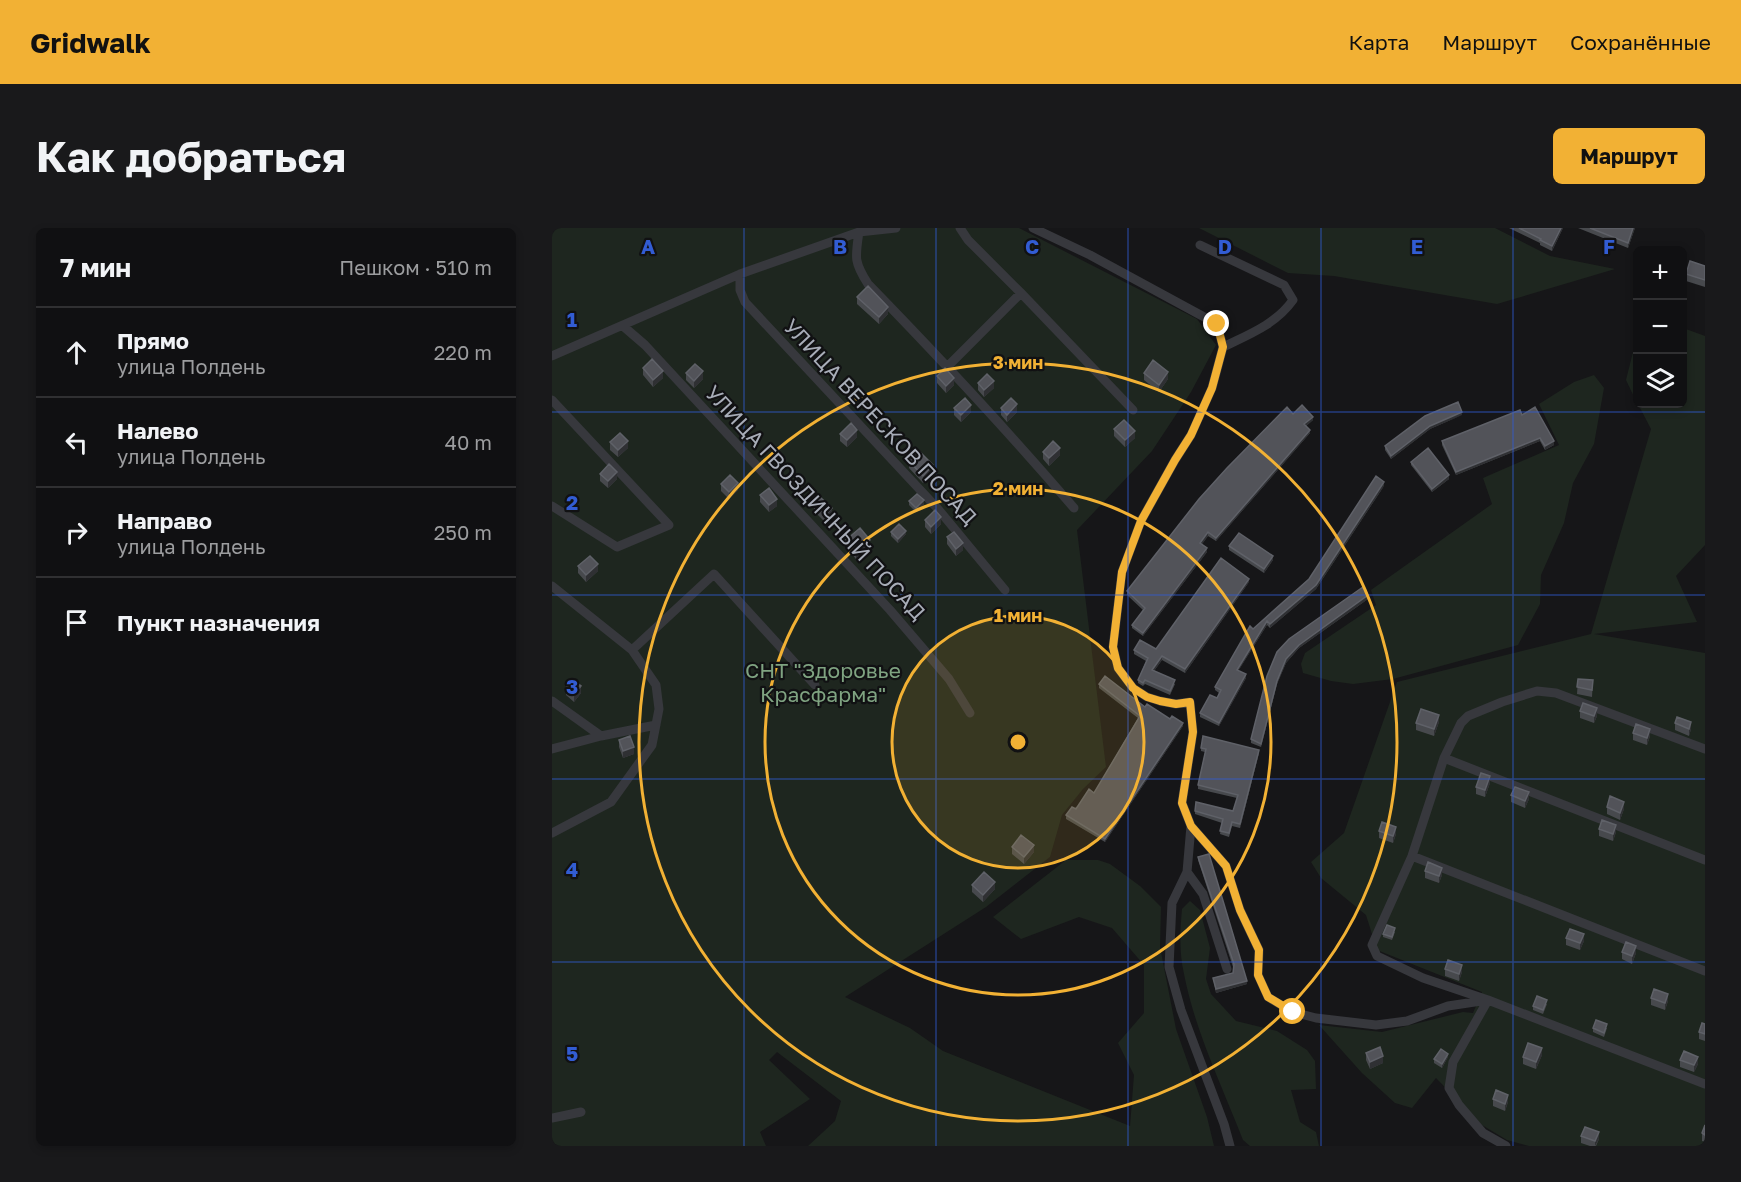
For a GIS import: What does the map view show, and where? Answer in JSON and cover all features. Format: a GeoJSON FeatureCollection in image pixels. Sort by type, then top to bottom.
{"type":"FeatureCollection","features":[{"type":"Feature","properties":{"kind":"street"},"geometry":{"type":"LineString","coordinates":[[552,356],[740,274],[859,232],[896,228]]}},
{"type":"Feature","properties":{"kind":"street"},"geometry":{"type":"LineString","coordinates":[[960,228],[968,240],[1022,293],[1133,410]]}},
{"type":"Feature","properties":{"kind":"street"},"geometry":{"type":"LineString","coordinates":[[1033,228],[1090,255],[1217,324],[1223,347],[1212,388],[1191,435],[1141,521],[1122,572],[1113,647],[1118,668],[1133,688],[1147,697],[1160,701],[1176,704],[1190,702],[1193,732],[1182,803],[1191,826],[1226,866],[1240,910],[1259,950],[1258,975],[1268,997],[1293,1012],[1316,1018],[1376,1025],[1407,1021],[1448,1006],[1488,1000]]}},
{"type":"Feature","properties":{"kind":"street"},"geometry":{"type":"LineString","coordinates":[[859,232],[855,256],[858,268],[868,284],[948,366],[1074,508]]}},
{"type":"Feature","properties":{"kind":"street"},"geometry":{"type":"LineString","coordinates":[[1200,245],[1284,285],[1293,300],[1285,311],[1261,330],[1223,347]]}},
{"type":"Feature","properties":{"kind":"street","name":"УЛИЦА ВЕРЕСКОВ ПОСАД"},"geometry":{"type":"LineString","coordinates":[[740,274],[740,290],[745,302],[931,501],[1005,590]]}},
{"type":"Feature","properties":{"kind":"street"},"geometry":{"type":"LineString","coordinates":[[948,366],[1022,293]]}},
{"type":"Feature","properties":{"kind":"street","name":"УЛИЦА ГВОЗДИЧНЫЙ ПОСАД"},"geometry":{"type":"LineString","coordinates":[[623,326],[645,345],[890,610],[949,679],[970,713]]}},
{"type":"Feature","properties":{"kind":"street"},"geometry":{"type":"LineString","coordinates":[[552,400],[669,525],[616,547],[552,506]]}},
{"type":"Feature","properties":{"kind":"street"},"geometry":{"type":"LineString","coordinates":[[632,650],[714,574],[815,685]]}},
{"type":"Feature","properties":{"kind":"street"},"geometry":{"type":"LineString","coordinates":[[552,586],[632,650],[656,685],[659,709],[652,745],[611,802],[552,834]]}},
{"type":"Feature","properties":{"kind":"street"},"geometry":{"type":"LineString","coordinates":[[1705,749],[1556,693],[1537,691],[1468,716],[1461,723],[1444,758],[1412,856],[1372,945],[1377,956],[1423,978],[1488,1000],[1705,1084]]}},
{"type":"Feature","properties":{"kind":"street"},"geometry":{"type":"LineString","coordinates":[[552,701],[601,736]]}},
{"type":"Feature","properties":{"kind":"street"},"geometry":{"type":"LineString","coordinates":[[552,741],[557,748],[656,725]]}},
{"type":"Feature","properties":{"kind":"street"},"geometry":{"type":"LineString","coordinates":[[1444,758],[1705,860]]}},
{"type":"Feature","properties":{"kind":"street"},"geometry":{"type":"LineString","coordinates":[[1191,826],[1187,873],[1172,903],[1169,967],[1181,1010],[1224,1124],[1230,1146]]}},
{"type":"Feature","properties":{"kind":"street"},"geometry":{"type":"LineString","coordinates":[[1412,856],[1705,971]]}},
{"type":"Feature","properties":{"kind":"street"},"geometry":{"type":"LineString","coordinates":[[1187,873],[1203,894],[1227,969]]}},
{"type":"Feature","properties":{"kind":"street"},"geometry":{"type":"LineString","coordinates":[[1488,1000],[1453,1062],[1449,1088],[1459,1105],[1483,1133],[1506,1146]]}},
{"type":"Feature","properties":{"kind":"street"},"geometry":{"type":"LineString","coordinates":[[552,1118],[581,1112]]}},
{"type":"Feature","properties":{"kind":"green space","name":"СНТ \"Здоровье Красфарма\""},"geometry":{"type":"Polygon","coordinates":[[[552,228],[1019,228],[1197,319],[1216,345],[1191,392],[1152,451],[1077,530],[1106,767],[1083,789],[1062,815],[1050,857],[986,907],[845,997],[910,1028],[943,1051],[1130,1126],[1134,1075],[1118,1043],[1144,1013],[1144,965],[1112,928],[1079,917],[1021,939],[993,917],[1066,860],[1098,860],[1110,864],[1140,886],[1161,907],[1160,947],[1176,1029],[1207,1117],[1214,1146],[808,1146],[835,1121],[841,1101],[777,1052],[769,1060],[810,1099],[760,1132],[766,1146],[552,1146],[552,228]]]}},
{"type":"Feature","properties":{"kind":"green space"},"geometry":{"type":"Polygon","coordinates":[[[1199,228],[1495,228],[1550,256],[1615,269],[1497,304],[1334,276],[1288,273],[1199,228]]]}},
{"type":"Feature","properties":{"kind":"green space"},"geometry":{"type":"Polygon","coordinates":[[[1687,329],[1705,336],[1705,545],[1676,576],[1697,622],[1594,634],[1705,653],[1705,1146],[1529,1146],[1507,1140],[1482,1125],[1436,1078],[1412,1108],[1395,1103],[1362,1073],[1319,1025],[1382,1032],[1463,1012],[1473,1013],[1482,992],[1377,950],[1366,915],[1321,878],[1311,862],[1344,833],[1397,682],[1591,634],[1651,429],[1640,408],[1687,408],[1687,329]]]}},
{"type":"Feature","properties":{"kind":"green space"},"geometry":{"type":"Polygon","coordinates":[[[1633,352],[1633,395],[1626,380],[1633,352]]]}},
{"type":"Feature","properties":{"kind":"green space"},"geometry":{"type":"Polygon","coordinates":[[[1594,375],[1604,388],[1594,444],[1573,483],[1564,523],[1541,575],[1540,604],[1518,645],[1393,679],[1353,684],[1303,673],[1301,664],[1305,653],[1376,605],[1371,590],[1492,504],[1483,478],[1559,445],[1539,404],[1574,382],[1594,375]]]}},
{"type":"Feature","properties":{"kind":"green space"},"geometry":{"type":"Polygon","coordinates":[[[1190,901],[1200,910],[1210,948],[1206,979],[1211,994],[1236,1021],[1277,1031],[1307,1050],[1315,1061],[1316,1089],[1291,1090],[1300,1122],[1316,1132],[1319,1146],[1250,1146],[1243,1140],[1202,1037],[1182,966],[1181,917],[1182,909],[1190,901]]]}},
{"type":"Feature","properties":{"kind":"building"},"geometry":{"type":"Polygon","coordinates":[[[1519,228],[1561,228],[1552,246],[1519,228]]]}},
{"type":"Feature","properties":{"kind":"building"},"geometry":{"type":"Polygon","coordinates":[[[1590,228],[1633,228],[1628,243],[1590,228]]]}},
{"type":"Feature","properties":{"kind":"building"},"geometry":{"type":"Polygon","coordinates":[[[1690,261],[1705,266],[1705,280],[1687,274],[1690,261]]]}},
{"type":"Feature","properties":{"kind":"building"},"geometry":{"type":"Polygon","coordinates":[[[868,286],[888,307],[879,317],[857,297],[868,286]]]}},
{"type":"Feature","properties":{"kind":"building"},"geometry":{"type":"Polygon","coordinates":[[[652,359],[663,371],[653,380],[643,368],[652,359]]]}},
{"type":"Feature","properties":{"kind":"building"},"geometry":{"type":"Polygon","coordinates":[[[1153,360],[1168,372],[1159,385],[1144,373],[1153,360]]]}},
{"type":"Feature","properties":{"kind":"building"},"geometry":{"type":"Polygon","coordinates":[[[695,364],[703,371],[694,381],[686,373],[695,364]]]}},
{"type":"Feature","properties":{"kind":"building"},"geometry":{"type":"Polygon","coordinates":[[[945,368],[954,378],[946,386],[937,376],[945,368]]]}},
{"type":"Feature","properties":{"kind":"building"},"geometry":{"type":"Polygon","coordinates":[[[987,374],[994,381],[984,390],[978,383],[987,374]]]}},
{"type":"Feature","properties":{"kind":"building"},"geometry":{"type":"Polygon","coordinates":[[[965,398],[971,405],[961,415],[954,408],[965,398]]]}},
{"type":"Feature","properties":{"kind":"building"},"geometry":{"type":"Polygon","coordinates":[[[1011,398],[1017,404],[1007,415],[1001,408],[1011,398]]]}},
{"type":"Feature","properties":{"kind":"building"},"geometry":{"type":"Polygon","coordinates":[[[1458,402],[1462,412],[1430,426],[1391,456],[1385,446],[1425,416],[1458,402]]]}},
{"type":"Feature","properties":{"kind":"building"},"geometry":{"type":"Polygon","coordinates":[[[1302,405],[1313,417],[1304,424],[1310,430],[1216,538],[1208,532],[1200,543],[1207,548],[1143,633],[1132,625],[1145,608],[1127,591],[1199,499],[1227,468],[1287,407],[1293,414],[1302,405]]]}},
{"type":"Feature","properties":{"kind":"building"},"geometry":{"type":"Polygon","coordinates":[[[1535,407],[1554,441],[1545,446],[1540,438],[1456,472],[1442,441],[1520,410],[1522,415],[1535,407]]]}},
{"type":"Feature","properties":{"kind":"building"},"geometry":{"type":"Polygon","coordinates":[[[1124,420],[1135,431],[1125,440],[1114,429],[1124,420]]]}},
{"type":"Feature","properties":{"kind":"building"},"geometry":{"type":"Polygon","coordinates":[[[851,423],[857,430],[847,440],[840,434],[851,423]]]}},
{"type":"Feature","properties":{"kind":"building"},"geometry":{"type":"Polygon","coordinates":[[[620,433],[628,441],[618,450],[610,442],[620,433]]]}},
{"type":"Feature","properties":{"kind":"building"},"geometry":{"type":"Polygon","coordinates":[[[1053,441],[1060,448],[1049,458],[1043,452],[1053,441]]]}},
{"type":"Feature","properties":{"kind":"building"},"geometry":{"type":"Polygon","coordinates":[[[1428,448],[1449,475],[1432,489],[1411,462],[1428,448]]]}},
{"type":"Feature","properties":{"kind":"building"},"geometry":{"type":"Polygon","coordinates":[[[919,451],[933,465],[923,476],[909,461],[919,451]]]}},
{"type":"Feature","properties":{"kind":"building"},"geometry":{"type":"Polygon","coordinates":[[[609,464],[617,472],[608,481],[600,474],[609,464]]]}},
{"type":"Feature","properties":{"kind":"building"},"geometry":{"type":"Polygon","coordinates":[[[730,475],[738,483],[729,492],[721,484],[730,475]]]}},
{"type":"Feature","properties":{"kind":"building"},"geometry":{"type":"Polygon","coordinates":[[[1376,476],[1384,482],[1316,585],[1270,624],[1267,621],[1237,670],[1246,674],[1219,723],[1200,713],[1210,695],[1217,698],[1221,690],[1215,687],[1250,626],[1253,629],[1309,579],[1376,476]]]}},
{"type":"Feature","properties":{"kind":"building"},"geometry":{"type":"Polygon","coordinates":[[[769,488],[777,499],[769,505],[760,495],[769,488]]]}},
{"type":"Feature","properties":{"kind":"building"},"geometry":{"type":"Polygon","coordinates":[[[917,494],[924,500],[916,508],[909,501],[917,494]]]}},
{"type":"Feature","properties":{"kind":"building"},"geometry":{"type":"Polygon","coordinates":[[[821,498],[832,508],[825,515],[814,504],[821,498]]]}},
{"type":"Feature","properties":{"kind":"building"},"geometry":{"type":"Polygon","coordinates":[[[935,510],[941,517],[931,527],[925,520],[935,510]]]}},
{"type":"Feature","properties":{"kind":"building"},"geometry":{"type":"Polygon","coordinates":[[[899,524],[906,531],[898,539],[891,532],[899,524]]]}},
{"type":"Feature","properties":{"kind":"building"},"geometry":{"type":"Polygon","coordinates":[[[860,528],[870,540],[856,552],[846,540],[860,528]]]}},
{"type":"Feature","properties":{"kind":"building"},"geometry":{"type":"Polygon","coordinates":[[[954,532],[963,543],[956,549],[947,537],[954,532]]]}},
{"type":"Feature","properties":{"kind":"building"},"geometry":{"type":"Polygon","coordinates":[[[1239,533],[1273,556],[1264,569],[1229,546],[1239,533]]]}},
{"type":"Feature","properties":{"kind":"building"},"geometry":{"type":"Polygon","coordinates":[[[590,556],[598,564],[586,575],[578,566],[590,556]]]}},
{"type":"Feature","properties":{"kind":"building"},"geometry":{"type":"Polygon","coordinates":[[[1221,558],[1249,579],[1185,669],[1162,656],[1152,670],[1175,680],[1170,691],[1145,680],[1143,683],[1138,680],[1148,658],[1134,650],[1140,640],[1156,649],[1221,558]]]}},
{"type":"Feature","properties":{"kind":"building"},"geometry":{"type":"Polygon","coordinates":[[[1363,587],[1368,595],[1299,645],[1286,659],[1277,681],[1261,744],[1251,739],[1267,676],[1277,652],[1289,639],[1363,587]]]}},
{"type":"Feature","properties":{"kind":"building"},"geometry":{"type":"Polygon","coordinates":[[[1105,676],[1145,707],[1147,704],[1170,719],[1172,716],[1183,723],[1105,839],[1066,815],[1072,807],[1076,809],[1089,789],[1094,793],[1140,716],[1099,684],[1105,676]]]}},
{"type":"Feature","properties":{"kind":"building"},"geometry":{"type":"Polygon","coordinates":[[[572,679],[581,686],[574,695],[566,688],[572,679]]]}},
{"type":"Feature","properties":{"kind":"building"},"geometry":{"type":"Polygon","coordinates":[[[1578,679],[1593,680],[1592,690],[1577,687],[1578,679]]]}},
{"type":"Feature","properties":{"kind":"building"},"geometry":{"type":"Polygon","coordinates":[[[1583,703],[1597,708],[1594,716],[1580,711],[1583,703]]]}},
{"type":"Feature","properties":{"kind":"building"},"geometry":{"type":"Polygon","coordinates":[[[1421,709],[1439,715],[1434,729],[1416,723],[1421,709]]]}},
{"type":"Feature","properties":{"kind":"building"},"geometry":{"type":"Polygon","coordinates":[[[1677,717],[1691,722],[1689,729],[1675,723],[1677,717]]]}},
{"type":"Feature","properties":{"kind":"building"},"geometry":{"type":"Polygon","coordinates":[[[1636,724],[1650,729],[1647,738],[1633,733],[1636,724]]]}},
{"type":"Feature","properties":{"kind":"building"},"geometry":{"type":"Polygon","coordinates":[[[630,736],[634,747],[623,751],[619,740],[630,736]]]}},
{"type":"Feature","properties":{"kind":"building"},"geometry":{"type":"Polygon","coordinates":[[[1203,736],[1259,750],[1240,824],[1232,822],[1229,833],[1220,831],[1223,819],[1195,811],[1196,802],[1233,811],[1238,795],[1198,785],[1206,749],[1201,748],[1203,736]]]}},
{"type":"Feature","properties":{"kind":"building"},"geometry":{"type":"Polygon","coordinates":[[[1481,773],[1490,776],[1485,790],[1476,787],[1481,773]]]}},
{"type":"Feature","properties":{"kind":"building"},"geometry":{"type":"Polygon","coordinates":[[[1515,787],[1529,792],[1525,801],[1511,795],[1515,787]]]}},
{"type":"Feature","properties":{"kind":"building"},"geometry":{"type":"Polygon","coordinates":[[[1610,796],[1624,802],[1620,813],[1607,807],[1610,796]]]}},
{"type":"Feature","properties":{"kind":"building"},"geometry":{"type":"Polygon","coordinates":[[[1602,820],[1616,825],[1613,834],[1599,829],[1602,820]]]}},
{"type":"Feature","properties":{"kind":"building"},"geometry":{"type":"Polygon","coordinates":[[[1382,822],[1396,827],[1393,836],[1379,831],[1382,822]]]}},
{"type":"Feature","properties":{"kind":"building"},"geometry":{"type":"Polygon","coordinates":[[[1021,835],[1034,845],[1024,857],[1012,847],[1021,835]]]}},
{"type":"Feature","properties":{"kind":"building"},"geometry":{"type":"Polygon","coordinates":[[[1209,854],[1247,981],[1216,989],[1213,978],[1233,973],[1234,964],[1198,857],[1209,854]]]}},
{"type":"Feature","properties":{"kind":"building"},"geometry":{"type":"Polygon","coordinates":[[[1428,862],[1442,868],[1439,876],[1425,871],[1428,862]]]}},
{"type":"Feature","properties":{"kind":"building"},"geometry":{"type":"Polygon","coordinates":[[[984,872],[995,882],[983,895],[972,885],[984,872]]]}},
{"type":"Feature","properties":{"kind":"building"},"geometry":{"type":"Polygon","coordinates":[[[1387,925],[1395,928],[1392,937],[1383,934],[1387,925]]]}},
{"type":"Feature","properties":{"kind":"building"},"geometry":{"type":"Polygon","coordinates":[[[1570,929],[1584,934],[1580,943],[1566,938],[1570,929]]]}},
{"type":"Feature","properties":{"kind":"building"},"geometry":{"type":"Polygon","coordinates":[[[1626,942],[1636,946],[1632,956],[1622,952],[1626,942]]]}},
{"type":"Feature","properties":{"kind":"building"},"geometry":{"type":"Polygon","coordinates":[[[1448,960],[1462,965],[1459,974],[1445,969],[1448,960]]]}},
{"type":"Feature","properties":{"kind":"building"},"geometry":{"type":"Polygon","coordinates":[[[1654,989],[1668,994],[1665,1003],[1651,998],[1654,989]]]}},
{"type":"Feature","properties":{"kind":"building"},"geometry":{"type":"Polygon","coordinates":[[[1537,996],[1547,1000],[1543,1010],[1533,1006],[1537,996]]]}},
{"type":"Feature","properties":{"kind":"building"},"geometry":{"type":"Polygon","coordinates":[[[1596,1020],[1607,1024],[1604,1033],[1593,1028],[1596,1020]]]}},
{"type":"Feature","properties":{"kind":"building"},"geometry":{"type":"Polygon","coordinates":[[[1702,1023],[1705,1024],[1705,1034],[1699,1032],[1702,1023]]]}},
{"type":"Feature","properties":{"kind":"building"},"geometry":{"type":"Polygon","coordinates":[[[1528,1043],[1542,1048],[1536,1062],[1523,1057],[1528,1043]]]}},
{"type":"Feature","properties":{"kind":"building"},"geometry":{"type":"Polygon","coordinates":[[[1380,1047],[1383,1056],[1370,1062],[1366,1053],[1380,1047]]]}},
{"type":"Feature","properties":{"kind":"building"},"geometry":{"type":"Polygon","coordinates":[[[1441,1049],[1448,1054],[1442,1064],[1434,1059],[1441,1049]]]}},
{"type":"Feature","properties":{"kind":"building"},"geometry":{"type":"Polygon","coordinates":[[[1684,1051],[1698,1057],[1694,1065],[1680,1060],[1684,1051]]]}},
{"type":"Feature","properties":{"kind":"building"},"geometry":{"type":"Polygon","coordinates":[[[1496,1090],[1508,1095],[1505,1104],[1493,1099],[1496,1090]]]}},
{"type":"Feature","properties":{"kind":"building"},"geometry":{"type":"Polygon","coordinates":[[[1585,1127],[1599,1132],[1595,1141],[1581,1136],[1585,1127]]]}},
{"type":"Feature","properties":{"kind":"route"},"geometry":{"type":"LineString","coordinates":[[1217,324],[1223,347],[1212,388],[1191,435],[1141,521],[1122,572],[1113,647],[1118,668],[1133,688],[1147,697],[1160,701],[1176,704],[1190,702],[1193,732],[1182,803],[1191,826],[1226,866],[1240,910],[1259,950],[1258,975],[1268,997],[1293,1012]]}}]}
